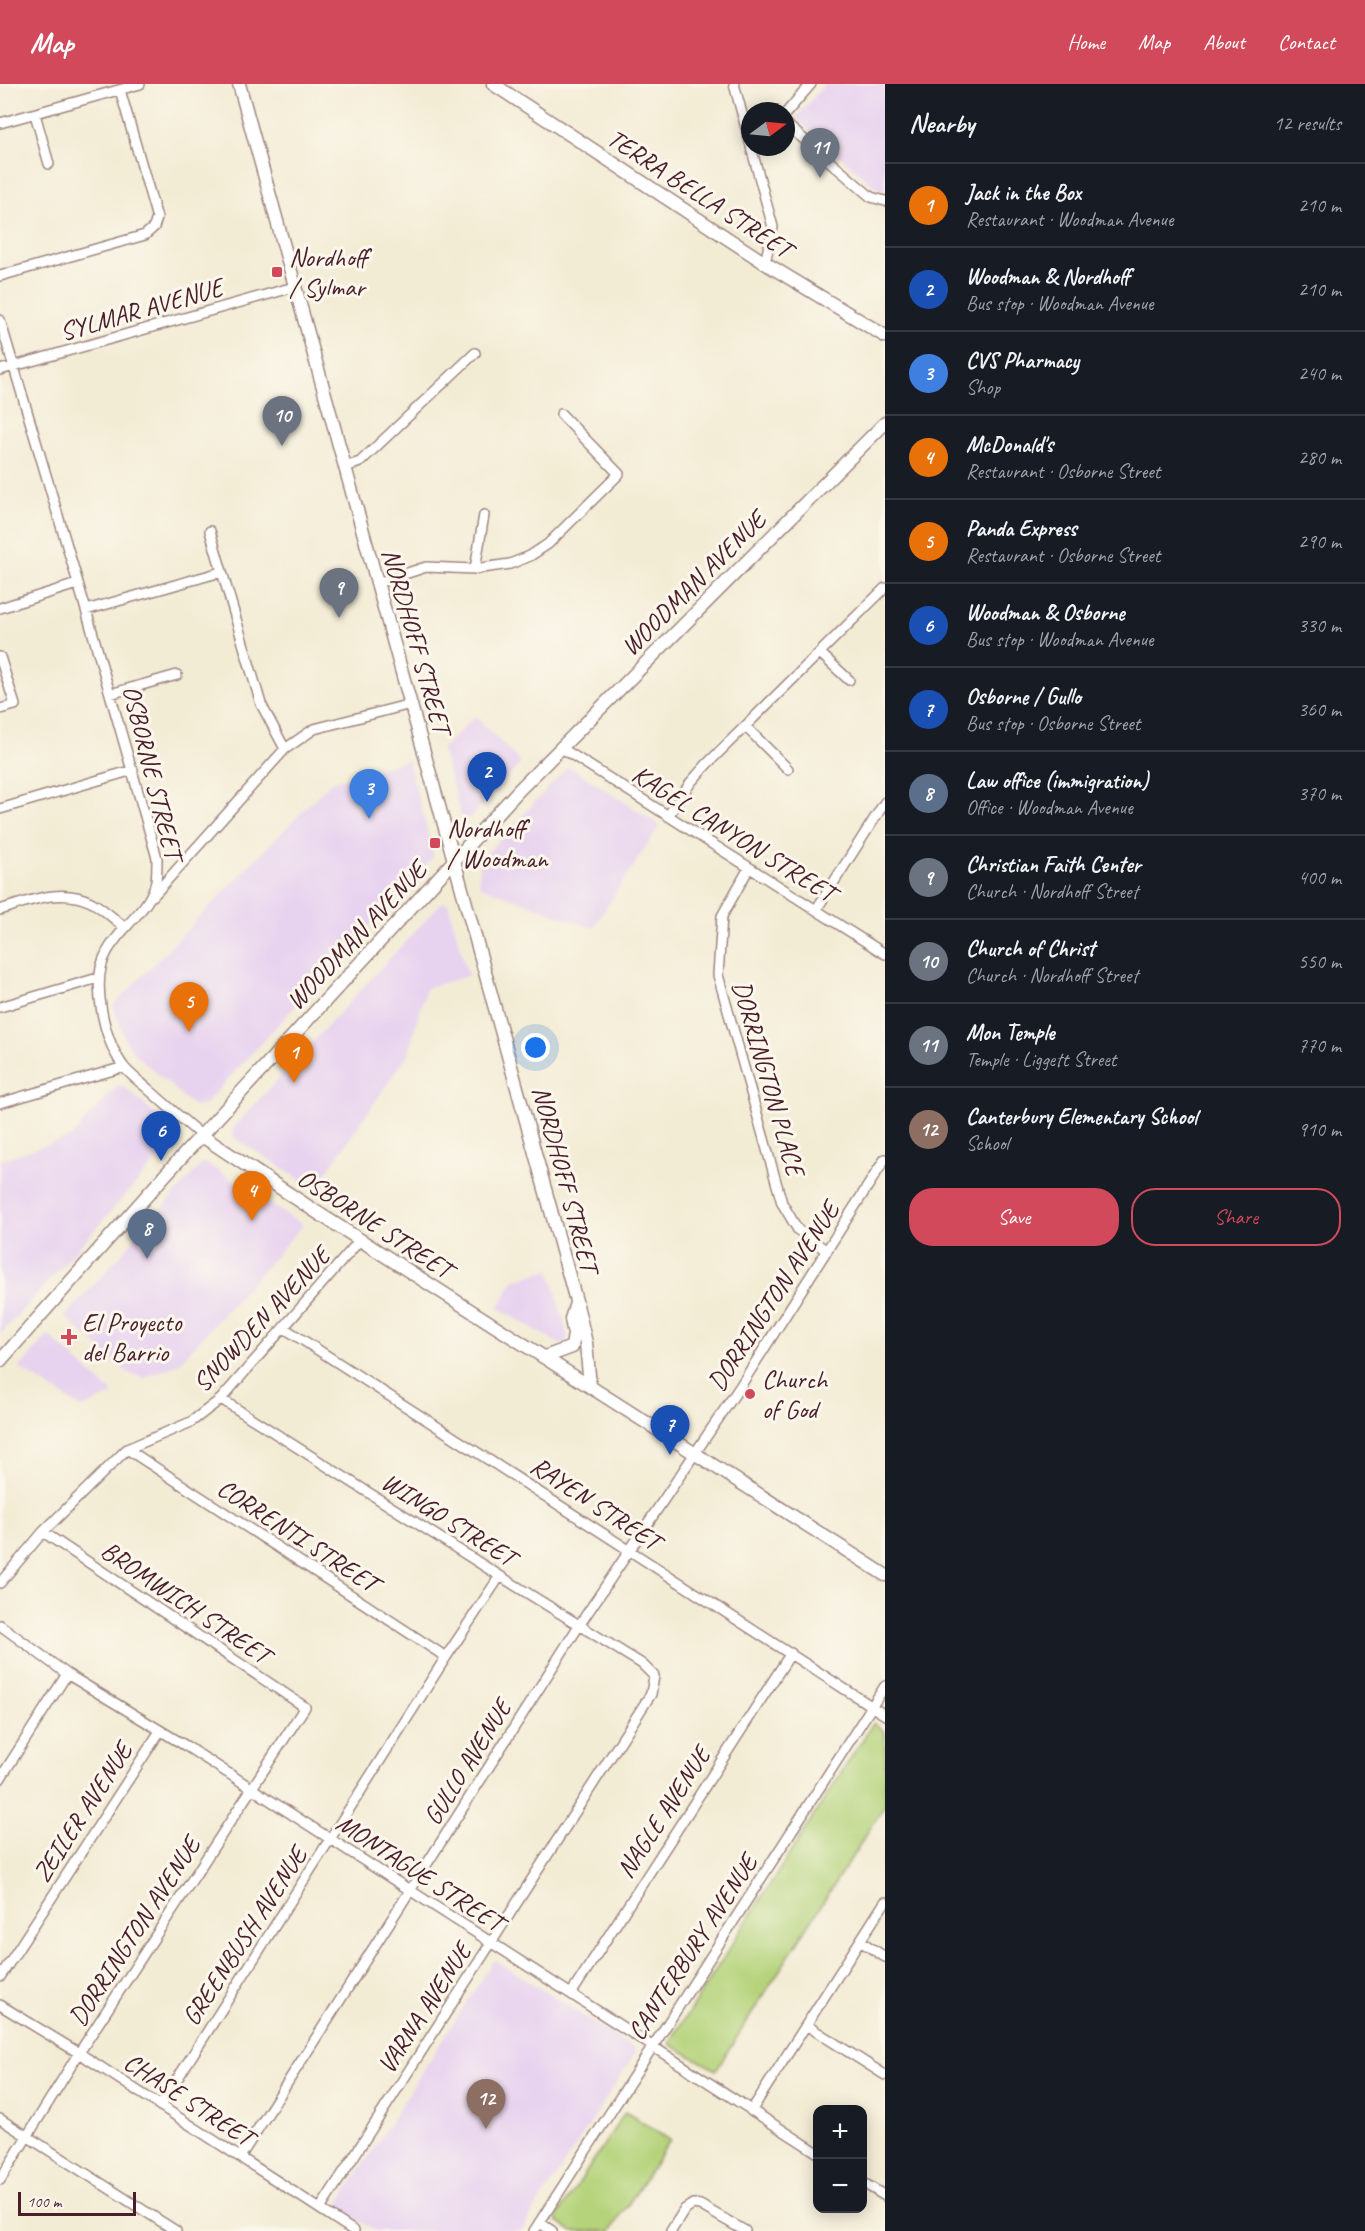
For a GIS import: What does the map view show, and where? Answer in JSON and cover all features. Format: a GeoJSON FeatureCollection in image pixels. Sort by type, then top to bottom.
{"type":"FeatureCollection","features":[{"type":"Feature","properties":{"kind":"main road","name":"NORDHOFF STREET"},"geometry":{"type":"LineString","coordinates":[[239,84],[576,1301],[586,1343],[590,1386]]}},
{"type":"Feature","properties":{"kind":"main road","name":"TERRA BELLA STREET"},"geometry":{"type":"LineString","coordinates":[[493,84],[765,263],[885,336]]}},
{"type":"Feature","properties":{"kind":"main road","name":"WOODMAN AVENUE"},"geometry":{"type":"LineString","coordinates":[[0,1361],[202,1136],[560,747],[885,423]]}},
{"type":"Feature","properties":{"kind":"main road","name":"OSBORNE STREET"},"geometry":{"type":"LineString","coordinates":[[202,1136],[246,1167],[885,1575]]}},
{"type":"Feature","properties":{"kind":"main road"},"geometry":{"type":"LineString","coordinates":[[545,1357],[572,1347],[574,1334],[571,1319],[576,1301]]}},
{"type":"Feature","properties":{"kind":"street"},"geometry":{"type":"LineString","coordinates":[[0,123],[140,84]]}},
{"type":"Feature","properties":{"kind":"street"},"geometry":{"type":"LineString","coordinates":[[734,84],[741,109]]}},
{"type":"Feature","properties":{"kind":"street"},"geometry":{"type":"LineString","coordinates":[[795,103],[811,84]]}},
{"type":"Feature","properties":{"kind":"street"},"geometry":{"type":"LineString","coordinates":[[0,276],[145,235],[154,227],[158,218],[120,90]]}},
{"type":"Feature","properties":{"kind":"street"},"geometry":{"type":"LineString","coordinates":[[35,114],[49,164]]}},
{"type":"Feature","properties":{"kind":"street"},"geometry":{"type":"LineString","coordinates":[[795,132],[871,197],[885,201]]}},
{"type":"Feature","properties":{"kind":"street"},"geometry":{"type":"LineString","coordinates":[[753,156],[773,227],[765,263]]}},
{"type":"Feature","properties":{"kind":"street","name":"SYLMAR AVENUE"},"geometry":{"type":"LineString","coordinates":[[0,370],[294,287]]}},
{"type":"Feature","properties":{"kind":"street","name":"OSBORNE STREET"},"geometry":{"type":"LineString","coordinates":[[0,320],[157,858],[156,880],[149,900],[124,927],[107,952],[98,978],[104,1016],[115,1051],[124,1067],[202,1136]]}},
{"type":"Feature","properties":{"kind":"street"},"geometry":{"type":"LineString","coordinates":[[345,467],[360,462],[475,353]]}},
{"type":"Feature","properties":{"kind":"street"},"geometry":{"type":"LineString","coordinates":[[377,583],[426,567],[475,568],[510,564],[530,556],[548,544],[619,474],[561,414]]}},
{"type":"Feature","properties":{"kind":"street"},"geometry":{"type":"LineString","coordinates":[[475,568],[484,515]]}},
{"type":"Feature","properties":{"kind":"street"},"geometry":{"type":"LineString","coordinates":[[210,531],[261,704],[285,749]]}},
{"type":"Feature","properties":{"kind":"street"},"geometry":{"type":"LineString","coordinates":[[86,610],[221,572]]}},
{"type":"Feature","properties":{"kind":"street"},"geometry":{"type":"LineString","coordinates":[[0,608],[77,584]]}},
{"type":"Feature","properties":{"kind":"street"},"geometry":{"type":"LineString","coordinates":[[668,816],[702,770],[885,588]]}},
{"type":"Feature","properties":{"kind":"street"},"geometry":{"type":"LineString","coordinates":[[820,653],[849,680]]}},
{"type":"Feature","properties":{"kind":"street"},"geometry":{"type":"LineString","coordinates":[[0,657],[15,705],[0,710]]}},
{"type":"Feature","properties":{"kind":"street"},"geometry":{"type":"LineString","coordinates":[[110,694],[177,675]]}},
{"type":"Feature","properties":{"kind":"street"},"geometry":{"type":"LineString","coordinates":[[149,900],[285,749],[314,729],[411,704]]}},
{"type":"Feature","properties":{"kind":"street"},"geometry":{"type":"LineString","coordinates":[[746,727],[788,770]]}},
{"type":"Feature","properties":{"kind":"street","name":"KAGEL CANYON STREET"},"geometry":{"type":"LineString","coordinates":[[560,747],[885,954]]}},
{"type":"Feature","properties":{"kind":"street"},"geometry":{"type":"LineString","coordinates":[[0,809],[133,770]]}},
{"type":"Feature","properties":{"kind":"street"},"geometry":{"type":"LineString","coordinates":[[816,910],[885,802]]}},
{"type":"Feature","properties":{"kind":"street","name":"DORRINGTON PLACE"},"geometry":{"type":"LineString","coordinates":[[749,868],[722,916],[718,975],[782,1203],[798,1230],[827,1251]]}},
{"type":"Feature","properties":{"kind":"street"},"geometry":{"type":"LineString","coordinates":[[0,910],[49,896],[78,896],[93,903],[124,927]]}},
{"type":"Feature","properties":{"kind":"street"},"geometry":{"type":"LineString","coordinates":[[0,1007],[98,978]]}},
{"type":"Feature","properties":{"kind":"street"},"geometry":{"type":"LineString","coordinates":[[0,1103],[124,1067]]}},
{"type":"Feature","properties":{"kind":"street","name":"DORRINGTON AVENUE"},"geometry":{"type":"LineString","coordinates":[[695,1454],[885,1159]]}},
{"type":"Feature","properties":{"kind":"street","name":"SNOWDEN AVENUE"},"geometry":{"type":"LineString","coordinates":[[0,1583],[43,1532],[127,1449],[191,1422],[221,1399],[360,1240]]}},
{"type":"Feature","properties":{"kind":"street","name":"RAYEN STREET"},"geometry":{"type":"LineString","coordinates":[[284,1328],[885,1715]]}},
{"type":"Feature","properties":{"kind":"street","name":"WINGO STREET"},"geometry":{"type":"LineString","coordinates":[[221,1399],[500,1576],[580,1624],[642,1664],[654,1677]]}},
{"type":"Feature","properties":{"kind":"street","name":"CORRENTI STREET"},"geometry":{"type":"LineString","coordinates":[[127,1449],[446,1657]]}},
{"type":"Feature","properties":{"kind":"street","name":"GULLO AVENUE"},"geometry":{"type":"LineString","coordinates":[[240,2157],[580,1624],[695,1454]]}},
{"type":"Feature","properties":{"kind":"street","name":"BROMWICH STREET"},"geometry":{"type":"LineString","coordinates":[[43,1532],[305,1707]]}},
{"type":"Feature","properties":{"kind":"street","name":"GREENBUSH AVENUE"},"geometry":{"type":"LineString","coordinates":[[160,2106],[500,1576]]}},
{"type":"Feature","properties":{"kind":"street","name":"MONTAGUE STREET"},"geometry":{"type":"LineString","coordinates":[[0,1625],[67,1674],[331,1839],[813,2150]]}},
{"type":"Feature","properties":{"kind":"street","name":"NAGLE AVENUE"},"geometry":{"type":"LineString","coordinates":[[571,1994],[791,1653]]}},
{"type":"Feature","properties":{"kind":"street"},"geometry":{"type":"LineString","coordinates":[[0,1779],[67,1674]]}},
{"type":"Feature","properties":{"kind":"street","name":"VARNA AVENUE"},"geometry":{"type":"LineString","coordinates":[[320,2209],[651,1694],[654,1677]]}},
{"type":"Feature","properties":{"kind":"street","name":"CANTERBURY AVENUE"},"geometry":{"type":"LineString","coordinates":[[537,2227],[885,1686]]}},
{"type":"Feature","properties":{"kind":"street","name":"DORRINGTON AVENUE"},"geometry":{"type":"LineString","coordinates":[[0,2180],[79,2053],[305,1707]]}},
{"type":"Feature","properties":{"kind":"street","name":"ZEILER AVENUE"},"geometry":{"type":"LineString","coordinates":[[0,1977],[160,1731]]}},
{"type":"Feature","properties":{"kind":"street"},"geometry":{"type":"LineString","coordinates":[[751,2111],[885,1902]]}},
{"type":"Feature","properties":{"kind":"street"},"geometry":{"type":"LineString","coordinates":[[860,1941],[885,1957]]}},
{"type":"Feature","properties":{"kind":"street","name":"CHASE STREET"},"geometry":{"type":"LineString","coordinates":[[0,2005],[79,2053],[354,2231]]}},
{"type":"Feature","properties":{"kind":"street"},"geometry":{"type":"LineString","coordinates":[[806,2025],[885,2075]]}},
{"type":"Feature","properties":{"kind":"street"},"geometry":{"type":"LineString","coordinates":[[0,2119],[176,2231]]}},
{"type":"Feature","properties":{"kind":"street"},"geometry":{"type":"LineString","coordinates":[[867,2185],[885,2196]]}},
{"type":"Feature","properties":{"kind":"street"},"geometry":{"type":"LineString","coordinates":[[670,2231],[685,2209],[693,2204],[700,2205],[745,2231]]}},
{"type":"Feature","properties":{"kind":"street"},"geometry":{"type":"LineString","coordinates":[[537,2227],[552,2231]]}},
{"type":"Feature","properties":{"kind":"shaded area"},"geometry":{"type":"Polygon","coordinates":[[[825,84],[885,84],[885,191],[876,188],[798,120],[798,115],[825,84]]]}},
{"type":"Feature","properties":{"kind":"shaded area"},"geometry":{"type":"Polygon","coordinates":[[[475,716],[521,763],[472,816],[467,818],[463,817],[460,812],[442,749],[475,716]]]}},
{"type":"Feature","properties":{"kind":"shaded area"},"geometry":{"type":"Polygon","coordinates":[[[408,760],[434,856],[205,1104],[192,1105],[133,1052],[125,1039],[113,1006],[331,782],[408,760]]]}},
{"type":"Feature","properties":{"kind":"shaded area"},"geometry":{"type":"Polygon","coordinates":[[[567,768],[573,769],[660,825],[593,928],[480,886],[479,880],[480,866],[490,850],[567,768]]]}},
{"type":"Feature","properties":{"kind":"shaded area"},"geometry":{"type":"Polygon","coordinates":[[[442,902],[448,903],[468,976],[426,988],[408,1054],[315,1189],[235,1138],[233,1128],[442,902]]]}},
{"type":"Feature","properties":{"kind":"shaded area"},"geometry":{"type":"Polygon","coordinates":[[[118,1085],[127,1089],[174,1132],[177,1138],[0,1335],[0,1160],[71,1137],[118,1085]]]}},
{"type":"Feature","properties":{"kind":"shaded area"},"geometry":{"type":"Polygon","coordinates":[[[206,1163],[303,1225],[179,1363],[145,1378],[128,1373],[65,1317],[201,1165],[206,1163]]]}},
{"type":"Feature","properties":{"kind":"shaded area"},"geometry":{"type":"Polygon","coordinates":[[[550,1270],[568,1337],[560,1344],[498,1308],[514,1280],[550,1270]]]}},
{"type":"Feature","properties":{"kind":"shaded area"},"geometry":{"type":"Polygon","coordinates":[[[48,1335],[114,1394],[82,1408],[19,1368],[48,1335]]]}},
{"type":"Feature","properties":{"kind":"shaded area"},"geometry":{"type":"Polygon","coordinates":[[[493,1961],[497,1961],[634,2048],[635,2054],[521,2231],[375,2231],[339,2208],[338,2204],[493,1961]]]}},
{"type":"Feature","properties":{"kind":"green space"},"geometry":{"type":"Polygon","coordinates":[[[873,1723],[885,1732],[885,1805],[716,2070],[671,2045],[671,2040],[873,1723]]]}},
{"type":"Feature","properties":{"kind":"green space"},"geometry":{"type":"Polygon","coordinates":[[[625,2112],[670,2140],[611,2231],[572,2231],[558,2222],[557,2217],[625,2112]]]}},
{"type":"Feature","properties":{"kind":"place","name":"Mon Temple"},"geometry":{"type":"Point","coordinates":[820,178]}},
{"type":"Feature","properties":{"kind":"place","name":"Nordhoff / Sylmar"},"geometry":{"type":"Point","coordinates":[277,272]}},
{"type":"Feature","properties":{"kind":"place","name":"Church of Christ"},"geometry":{"type":"Point","coordinates":[282,446]}},
{"type":"Feature","properties":{"kind":"place","name":"Christian Faith Center"},"geometry":{"type":"Point","coordinates":[339,618]}},
{"type":"Feature","properties":{"kind":"place","name":"Woodman & Nordhoff"},"geometry":{"type":"Point","coordinates":[487,802]}},
{"type":"Feature","properties":{"kind":"place","name":"CVS Pharmacy"},"geometry":{"type":"Point","coordinates":[369,819]}},
{"type":"Feature","properties":{"kind":"place","name":"Nordhoff / Woodman"},"geometry":{"type":"Point","coordinates":[435,843]}},
{"type":"Feature","properties":{"kind":"place","name":"Panda Express"},"geometry":{"type":"Point","coordinates":[189,1032]}},
{"type":"Feature","properties":{"kind":"place","name":"Jack in the Box"},"geometry":{"type":"Point","coordinates":[294,1083]}},
{"type":"Feature","properties":{"kind":"place","name":"Woodman & Osborne"},"geometry":{"type":"Point","coordinates":[161,1161]}},
{"type":"Feature","properties":{"kind":"place","name":"McDonald's"},"geometry":{"type":"Point","coordinates":[252,1221]}},
{"type":"Feature","properties":{"kind":"place","name":"Law office (immigration)"},"geometry":{"type":"Point","coordinates":[147,1259]}},
{"type":"Feature","properties":{"kind":"place","name":"El Proyecto del Barrio"},"geometry":{"type":"Point","coordinates":[69,1337]}},
{"type":"Feature","properties":{"kind":"place","name":"Church of God"},"geometry":{"type":"Point","coordinates":[750,1394]}},
{"type":"Feature","properties":{"kind":"place","name":"Osborne / Gullo"},"geometry":{"type":"Point","coordinates":[670,1455]}},
{"type":"Feature","properties":{"kind":"place","name":"Canterbury Elementary School"},"geometry":{"type":"Point","coordinates":[486,2129]}}]}
